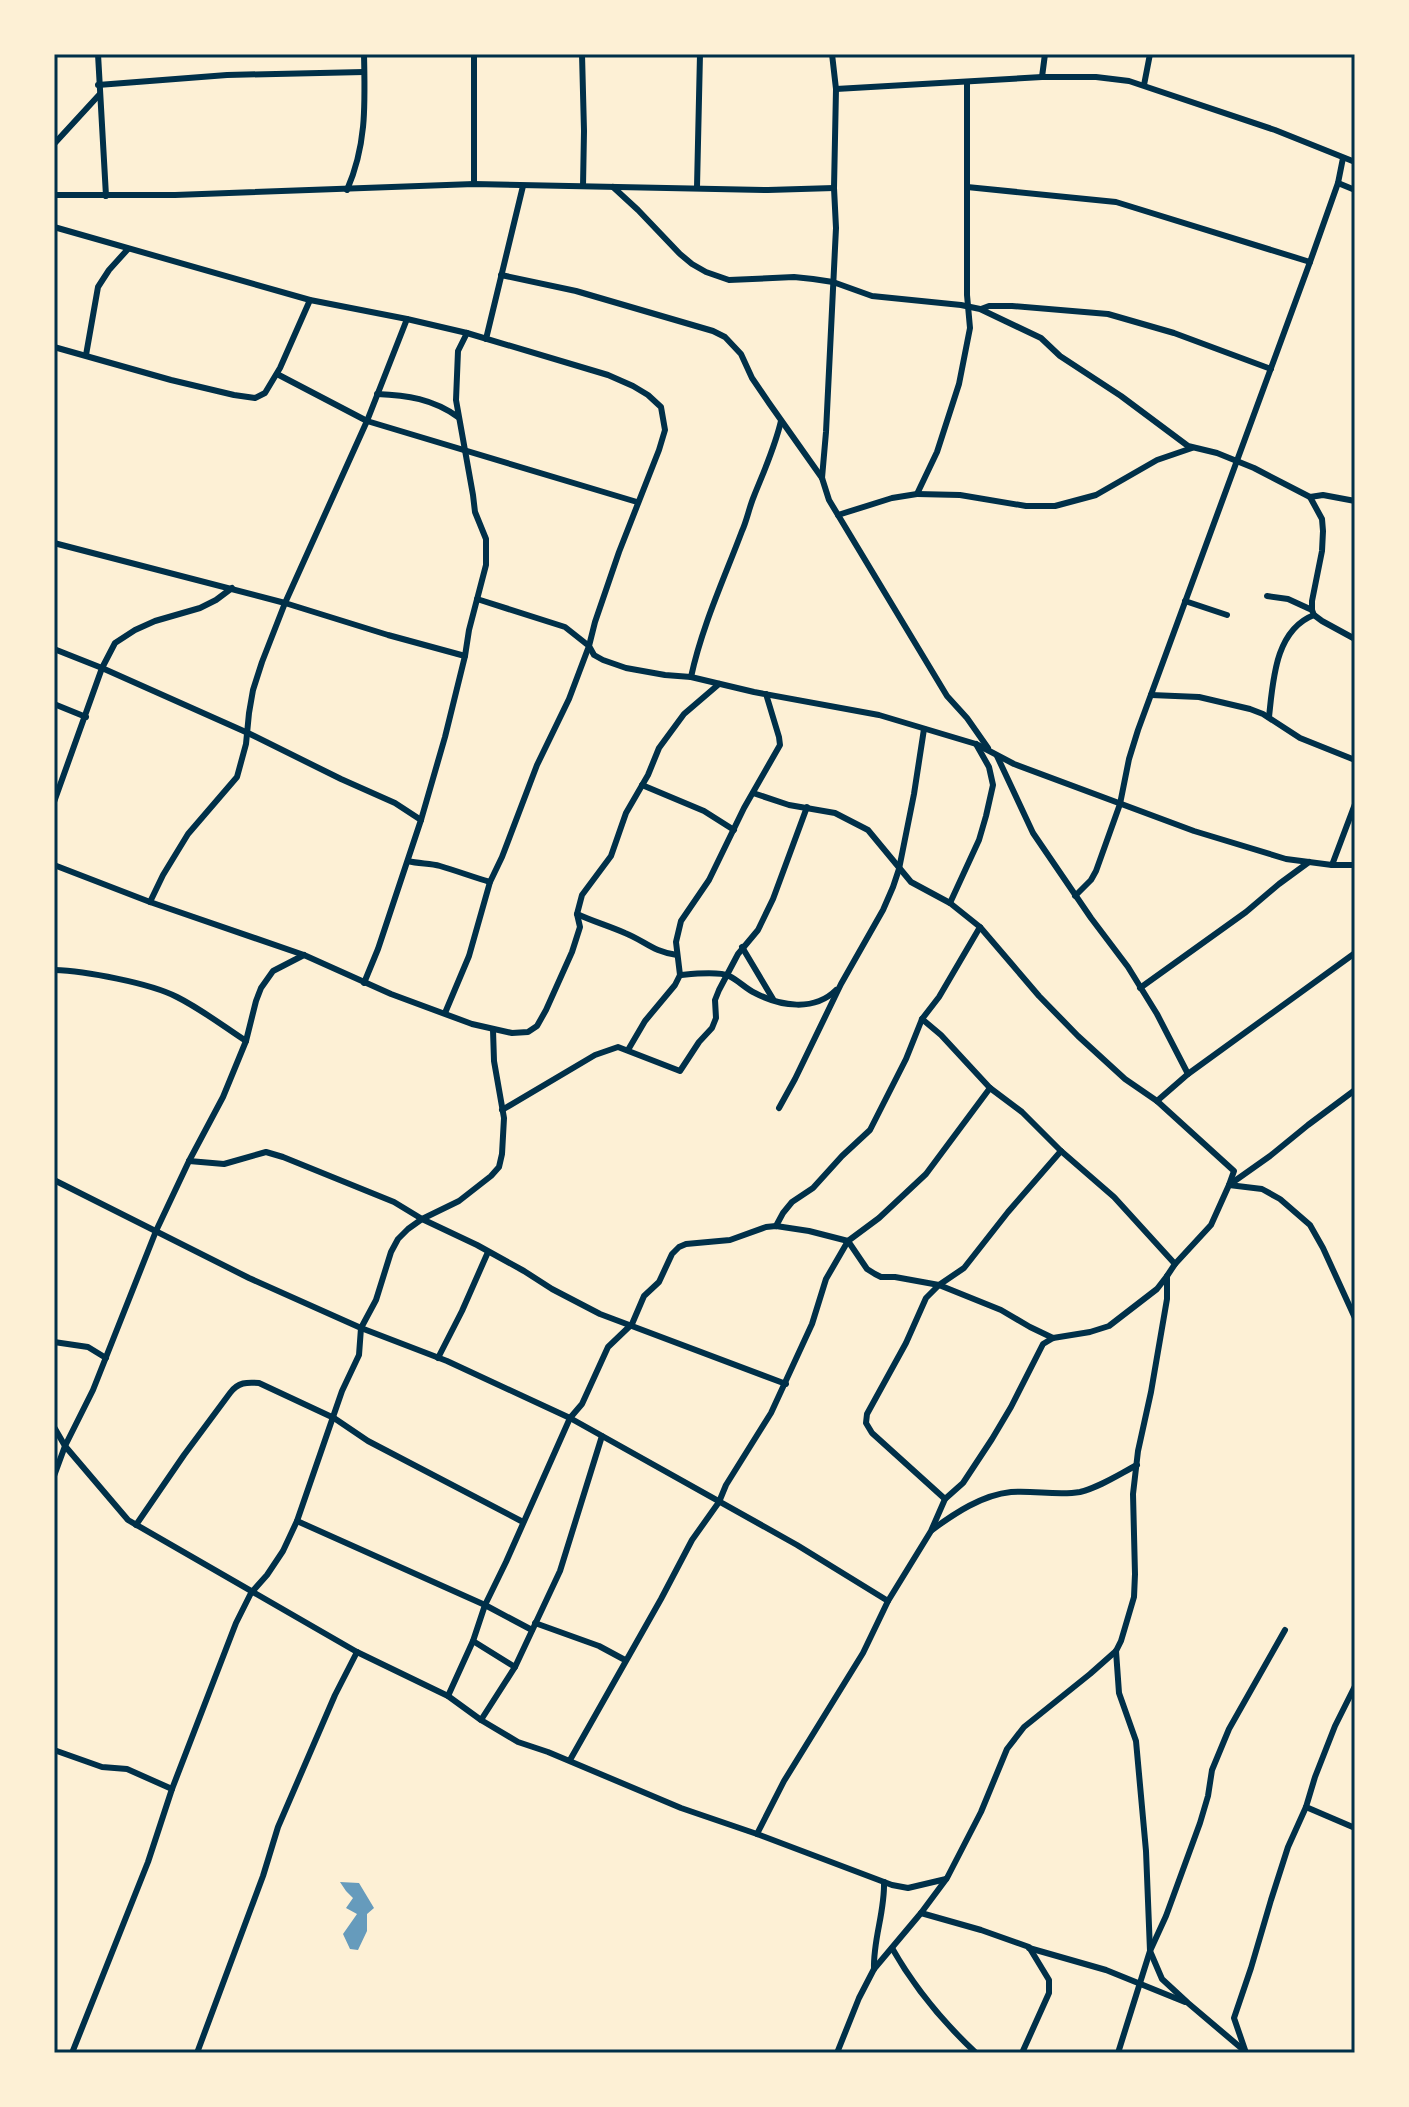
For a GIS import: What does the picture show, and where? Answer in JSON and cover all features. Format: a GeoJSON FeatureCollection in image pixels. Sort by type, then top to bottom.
{"type":"FeatureCollection","features":[{"type":"Feature","properties":{"kind":"street"},"geometry":{"type":"LineString","coordinates":[[98,54],[106,196]]}},
{"type":"Feature","properties":{"kind":"street"},"geometry":{"type":"LineString","coordinates":[[347,190],[356,170],[363,138],[364,54]]}},
{"type":"Feature","properties":{"kind":"street"},"geometry":{"type":"LineString","coordinates":[[474,54],[474,184]]}},
{"type":"Feature","properties":{"kind":"street"},"geometry":{"type":"LineString","coordinates":[[582,54],[583,186]]}},
{"type":"Feature","properties":{"kind":"street"},"geometry":{"type":"LineString","coordinates":[[697,187],[700,54]]}},
{"type":"Feature","properties":{"kind":"street"},"geometry":{"type":"LineString","coordinates":[[822,478],[836,228],[836,89],[832,54]]}},
{"type":"Feature","properties":{"kind":"street"},"geometry":{"type":"LineString","coordinates":[[1042,77],[1045,54]]}},
{"type":"Feature","properties":{"kind":"street"},"geometry":{"type":"LineString","coordinates":[[1144,85],[1150,54]]}},
{"type":"Feature","properties":{"kind":"street"},"geometry":{"type":"LineString","coordinates":[[98,85],[227,75],[364,72]]}},
{"type":"Feature","properties":{"kind":"street"},"geometry":{"type":"LineString","coordinates":[[836,89],[1042,77],[1096,77],[1129,81],[1275,130],[1355,162]]}},
{"type":"Feature","properties":{"kind":"street"},"geometry":{"type":"LineString","coordinates":[[917,494],[933,462],[952,410],[970,328],[966,264],[967,82]]}},
{"type":"Feature","properties":{"kind":"street"},"geometry":{"type":"LineString","coordinates":[[54,144],[99,95]]}},
{"type":"Feature","properties":{"kind":"street"},"geometry":{"type":"LineString","coordinates":[[1075,896],[1096,871],[1120,804],[1129,759],[1151,695],[1310,262],[1338,183],[1343,158]]}},
{"type":"Feature","properties":{"kind":"street"},"geometry":{"type":"LineString","coordinates":[[1338,183],[1355,190]]}},
{"type":"Feature","properties":{"kind":"street"},"geometry":{"type":"LineString","coordinates":[[54,195],[347,190],[474,184],[768,190],[834,188]]}},
{"type":"Feature","properties":{"kind":"street"},"geometry":{"type":"LineString","coordinates":[[486,339],[523,186]]}},
{"type":"Feature","properties":{"kind":"street"},"geometry":{"type":"LineString","coordinates":[[613,187],[680,254],[706,272],[729,280],[794,277],[833,282],[872,296],[980,309],[1041,338],[1071,364],[1193,448],[1235,460],[1310,497],[1322,519],[1323,531],[1312,601],[1313,613]]}},
{"type":"Feature","properties":{"kind":"street"},"geometry":{"type":"LineString","coordinates":[[967,187],[1116,202],[1310,262]]}},
{"type":"Feature","properties":{"kind":"street"},"geometry":{"type":"LineString","coordinates":[[54,227],[310,300],[467,333],[608,375],[633,386],[661,407],[665,430],[659,450],[637,502],[569,699],[537,765],[490,882],[469,956],[445,1013]]}},
{"type":"Feature","properties":{"kind":"street"},"geometry":{"type":"LineString","coordinates":[[86,355],[100,282],[128,249]]}},
{"type":"Feature","properties":{"kind":"street"},"geometry":{"type":"LineString","coordinates":[[501,275],[576,291],[713,331],[725,337],[741,354],[752,378],[822,478],[829,500],[947,696],[993,752],[1033,833],[1128,967],[1188,1074]]}},
{"type":"Feature","properties":{"kind":"street"},"geometry":{"type":"LineString","coordinates":[[54,347],[171,380],[252,398],[265,393],[277,374],[310,300]]}},
{"type":"Feature","properties":{"kind":"street"},"geometry":{"type":"LineString","coordinates":[[980,309],[1012,306],[1108,314],[1174,333],[1271,369]]}},
{"type":"Feature","properties":{"kind":"street"},"geometry":{"type":"LineString","coordinates":[[150,902],[188,834],[237,777],[248,733],[253,690],[285,603],[367,421],[407,319]]}},
{"type":"Feature","properties":{"kind":"street"},"geometry":{"type":"LineString","coordinates":[[364,983],[421,820],[445,737],[486,565],[487,546],[475,512],[458,417],[456,367],[458,351],[467,333]]}},
{"type":"Feature","properties":{"kind":"street"},"geometry":{"type":"LineString","coordinates":[[277,374],[367,421],[637,502]]}},
{"type":"Feature","properties":{"kind":"street"},"geometry":{"type":"LineString","coordinates":[[377,394],[422,398],[458,417]]}},
{"type":"Feature","properties":{"kind":"street"},"geometry":{"type":"LineString","coordinates":[[691,677],[696,653],[776,442],[781,421]]}},
{"type":"Feature","properties":{"kind":"street"},"geometry":{"type":"LineString","coordinates":[[838,515],[892,498],[917,494],[960,495],[1026,506],[1055,506],[1096,495],[1157,460],[1193,448]]}},
{"type":"Feature","properties":{"kind":"street"},"geometry":{"type":"LineString","coordinates":[[1310,497],[1323,495],[1355,501]]}},
{"type":"Feature","properties":{"kind":"street"},"geometry":{"type":"LineString","coordinates":[[54,543],[232,588],[465,656]]}},
{"type":"Feature","properties":{"kind":"street"},"geometry":{"type":"LineString","coordinates":[[54,802],[102,668],[115,643],[155,621],[200,608],[232,588]]}},
{"type":"Feature","properties":{"kind":"street"},"geometry":{"type":"LineString","coordinates":[[1267,596],[1293,601],[1355,639]]}},
{"type":"Feature","properties":{"kind":"street"},"geometry":{"type":"LineString","coordinates":[[477,599],[565,627],[589,646],[594,655],[626,668],[691,677],[879,715],[976,744],[1014,764],[1194,831],[1271,855],[1332,865],[1355,865]]}},
{"type":"Feature","properties":{"kind":"street"},"geometry":{"type":"LineString","coordinates":[[1185,601],[1227,615]]}},
{"type":"Feature","properties":{"kind":"street"},"geometry":{"type":"LineString","coordinates":[[1269,717],[1280,650],[1293,631],[1313,613]]}},
{"type":"Feature","properties":{"kind":"street"},"geometry":{"type":"LineString","coordinates":[[54,649],[248,733],[395,803],[421,820]]}},
{"type":"Feature","properties":{"kind":"street"},"geometry":{"type":"LineString","coordinates":[[54,865],[304,955],[364,983],[445,1013],[493,1030],[523,1033],[537,1026],[546,1010],[580,927],[577,914],[582,895],[611,856],[626,813],[659,748],[684,714],[719,684]]}},
{"type":"Feature","properties":{"kind":"street"},"geometry":{"type":"LineString","coordinates":[[628,1050],[645,1021],[680,975],[676,942],[681,921],[709,880],[780,745],[766,694]]}},
{"type":"Feature","properties":{"kind":"street"},"geometry":{"type":"LineString","coordinates":[[1151,695],[1179,694],[1250,709],[1269,717],[1300,738],[1355,760]]}},
{"type":"Feature","properties":{"kind":"street"},"geometry":{"type":"LineString","coordinates":[[54,704],[86,717]]}},
{"type":"Feature","properties":{"kind":"street"},"geometry":{"type":"LineString","coordinates":[[779,1108],[841,984],[883,910],[899,869],[924,729]]}},
{"type":"Feature","properties":{"kind":"street"},"geometry":{"type":"LineString","coordinates":[[950,903],[979,840],[993,785],[989,767],[976,744]]}},
{"type":"Feature","properties":{"kind":"street"},"geometry":{"type":"LineString","coordinates":[[642,785],[704,811],[734,830]]}},
{"type":"Feature","properties":{"kind":"street"},"geometry":{"type":"LineString","coordinates":[[753,793],[789,805],[835,813],[868,830],[911,882],[950,903],[980,927],[1078,1036],[1125,1079],[1157,1101],[1234,1171],[1211,1225],[1157,1289],[1109,1326],[1053,1338],[1040,1349],[1011,1407],[963,1483],[945,1499],[931,1531],[888,1601],[863,1653],[784,1781],[757,1834]]}},
{"type":"Feature","properties":{"kind":"street"},"geometry":{"type":"LineString","coordinates":[[1332,865],[1355,804]]}},
{"type":"Feature","properties":{"kind":"street"},"geometry":{"type":"LineString","coordinates":[[502,1110],[595,1055],[618,1047],[680,1071],[712,1028],[716,1018],[715,1000],[726,974],[742,947],[754,937],[763,922],[807,807]]}},
{"type":"Feature","properties":{"kind":"street"},"geometry":{"type":"LineString","coordinates":[[408,861],[434,865],[490,882]]}},
{"type":"Feature","properties":{"kind":"street"},"geometry":{"type":"LineString","coordinates":[[1140,988],[1246,912],[1309,862]]}},
{"type":"Feature","properties":{"kind":"street"},"geometry":{"type":"LineString","coordinates":[[577,914],[629,934],[656,950],[677,955]]}},
{"type":"Feature","properties":{"kind":"street"},"geometry":{"type":"LineString","coordinates":[[776,1226],[792,1202],[813,1188],[870,1130],[906,1059],[922,1019],[939,997],[980,927]]}},
{"type":"Feature","properties":{"kind":"street"},"geometry":{"type":"LineString","coordinates":[[742,947],[773,999]]}},
{"type":"Feature","properties":{"kind":"street"},"geometry":{"type":"LineString","coordinates":[[1157,1101],[1188,1074],[1355,953]]}},
{"type":"Feature","properties":{"kind":"street"},"geometry":{"type":"LineString","coordinates":[[54,1476],[106,1358],[156,1231],[223,1097],[246,1041],[256,1001],[273,971],[304,955]]}},
{"type":"Feature","properties":{"kind":"street"},"geometry":{"type":"LineString","coordinates":[[54,970],[79,972],[159,989],[246,1041]]}},
{"type":"Feature","properties":{"kind":"street"},"geometry":{"type":"LineString","coordinates":[[680,975],[726,974],[757,994],[787,1005],[808,1005],[829,997],[841,984]]}},
{"type":"Feature","properties":{"kind":"street"},"geometry":{"type":"LineString","coordinates":[[922,1019],[990,1088],[1022,1112],[1114,1197],[1175,1264]]}},
{"type":"Feature","properties":{"kind":"street"},"geometry":{"type":"LineString","coordinates":[[72,2053],[148,1862],[172,1789],[236,1623],[251,1593],[283,1551],[297,1521],[342,1391],[359,1355],[361,1328],[376,1300],[391,1252],[398,1239],[422,1219],[459,1201],[499,1167],[503,1138],[502,1110],[494,1061],[493,1030]]}},
{"type":"Feature","properties":{"kind":"street"},"geometry":{"type":"LineString","coordinates":[[570,1760],[692,1540],[719,1502],[786,1384],[812,1324],[826,1279],[848,1241],[879,1218],[926,1174],[990,1088]]}},
{"type":"Feature","properties":{"kind":"street"},"geometry":{"type":"LineString","coordinates":[[1229,1185],[1355,1090]]}},
{"type":"Feature","properties":{"kind":"street"},"geometry":{"type":"LineString","coordinates":[[945,1499],[883,1445],[866,1423],[867,1414],[906,1343],[926,1298],[964,1268],[1061,1151]]}},
{"type":"Feature","properties":{"kind":"street"},"geometry":{"type":"LineString","coordinates":[[189,1161],[224,1164],[262,1152],[271,1153],[394,1202],[588,1308],[786,1384]]}},
{"type":"Feature","properties":{"kind":"street"},"geometry":{"type":"LineString","coordinates":[[54,1180],[249,1278],[570,1418],[797,1545],[888,1601]]}},
{"type":"Feature","properties":{"kind":"street"},"geometry":{"type":"LineString","coordinates":[[1229,1185],[1262,1189],[1280,1199],[1310,1225],[1355,1318]]}},
{"type":"Feature","properties":{"kind":"street"},"geometry":{"type":"LineString","coordinates":[[448,1696],[473,1641],[485,1605],[570,1418],[582,1404],[608,1347],[632,1324],[644,1296],[659,1282],[672,1254],[679,1247],[730,1240],[776,1226],[821,1233],[848,1241],[867,1269],[881,1277],[939,1285],[1001,1310],[1053,1338]]}},
{"type":"Feature","properties":{"kind":"street"},"geometry":{"type":"LineString","coordinates":[[438,1358],[488,1252]]}},
{"type":"Feature","properties":{"kind":"street"},"geometry":{"type":"LineString","coordinates":[[1167,1276],[1167,1299],[1133,1494],[1134,1597],[1116,1651],[1119,1693],[1136,1741],[1146,1851],[1150,1951],[1162,1979],[1247,2053],[1234,2018],[1288,1847],[1335,1726],[1355,1686]]}},
{"type":"Feature","properties":{"kind":"street"},"geometry":{"type":"LineString","coordinates":[[54,1342],[88,1347],[106,1358]]}},
{"type":"Feature","properties":{"kind":"street"},"geometry":{"type":"LineString","coordinates":[[136,1525],[191,1444],[238,1384],[259,1383],[334,1418],[368,1441],[523,1522]]}},
{"type":"Feature","properties":{"kind":"street"},"geometry":{"type":"LineString","coordinates":[[54,1427],[65,1446],[119,1511],[136,1525],[357,1652],[448,1696],[518,1742],[570,1760],[681,1808],[884,1882],[908,1888],[947,1878]]}},
{"type":"Feature","properties":{"kind":"street"},"geometry":{"type":"LineString","coordinates":[[481,1720],[515,1667],[567,1554],[602,1436]]}},
{"type":"Feature","properties":{"kind":"street"},"geometry":{"type":"LineString","coordinates":[[931,1531],[959,1511],[990,1498],[1010,1492],[1077,1492],[1094,1488],[1137,1465]]}},
{"type":"Feature","properties":{"kind":"street"},"geometry":{"type":"LineString","coordinates":[[297,1521],[534,1626],[599,1646],[625,1660]]}},
{"type":"Feature","properties":{"kind":"street"},"geometry":{"type":"LineString","coordinates":[[1118,2053],[1150,1951],[1200,1823],[1212,1770],[1225,1738],[1285,1630]]}},
{"type":"Feature","properties":{"kind":"street"},"geometry":{"type":"LineString","coordinates":[[473,1641],[515,1667]]}},
{"type":"Feature","properties":{"kind":"street"},"geometry":{"type":"LineString","coordinates":[[837,2053],[874,1969],[947,1878],[981,1812],[1007,1749],[1024,1727],[1116,1651]]}},
{"type":"Feature","properties":{"kind":"street"},"geometry":{"type":"LineString","coordinates":[[197,2053],[258,1890],[278,1827],[357,1652]]}},
{"type":"Feature","properties":{"kind":"street"},"geometry":{"type":"LineString","coordinates":[[54,1750],[102,1767],[127,1769],[172,1789]]}},
{"type":"Feature","properties":{"kind":"street"},"geometry":{"type":"LineString","coordinates":[[1306,1807],[1355,1828]]}},
{"type":"Feature","properties":{"kind":"street"},"geometry":{"type":"LineString","coordinates":[[874,1969],[873,1952],[884,1901],[884,1882]]}},
{"type":"Feature","properties":{"kind":"street"},"geometry":{"type":"LineString","coordinates":[[921,1913],[1106,1970],[1188,2003]]}},
{"type":"Feature","properties":{"kind":"street"},"geometry":{"type":"LineString","coordinates":[[1022,2053],[1049,1993],[1049,1980],[1029,1947]]}},
{"type":"Feature","properties":{"kind":"street"},"geometry":{"type":"LineString","coordinates":[[892,1948],[932,2007],[976,2053]]}},
{"type":"Feature","properties":{"kind":"water"},"geometry":{"type":"Polygon","coordinates":[[[340,1882],[359,1883],[374,1908],[367,1914],[367,1931],[358,1950],[350,1949],[343,1934],[357,1914],[346,1908],[353,1898],[340,1882]]]}}]}
